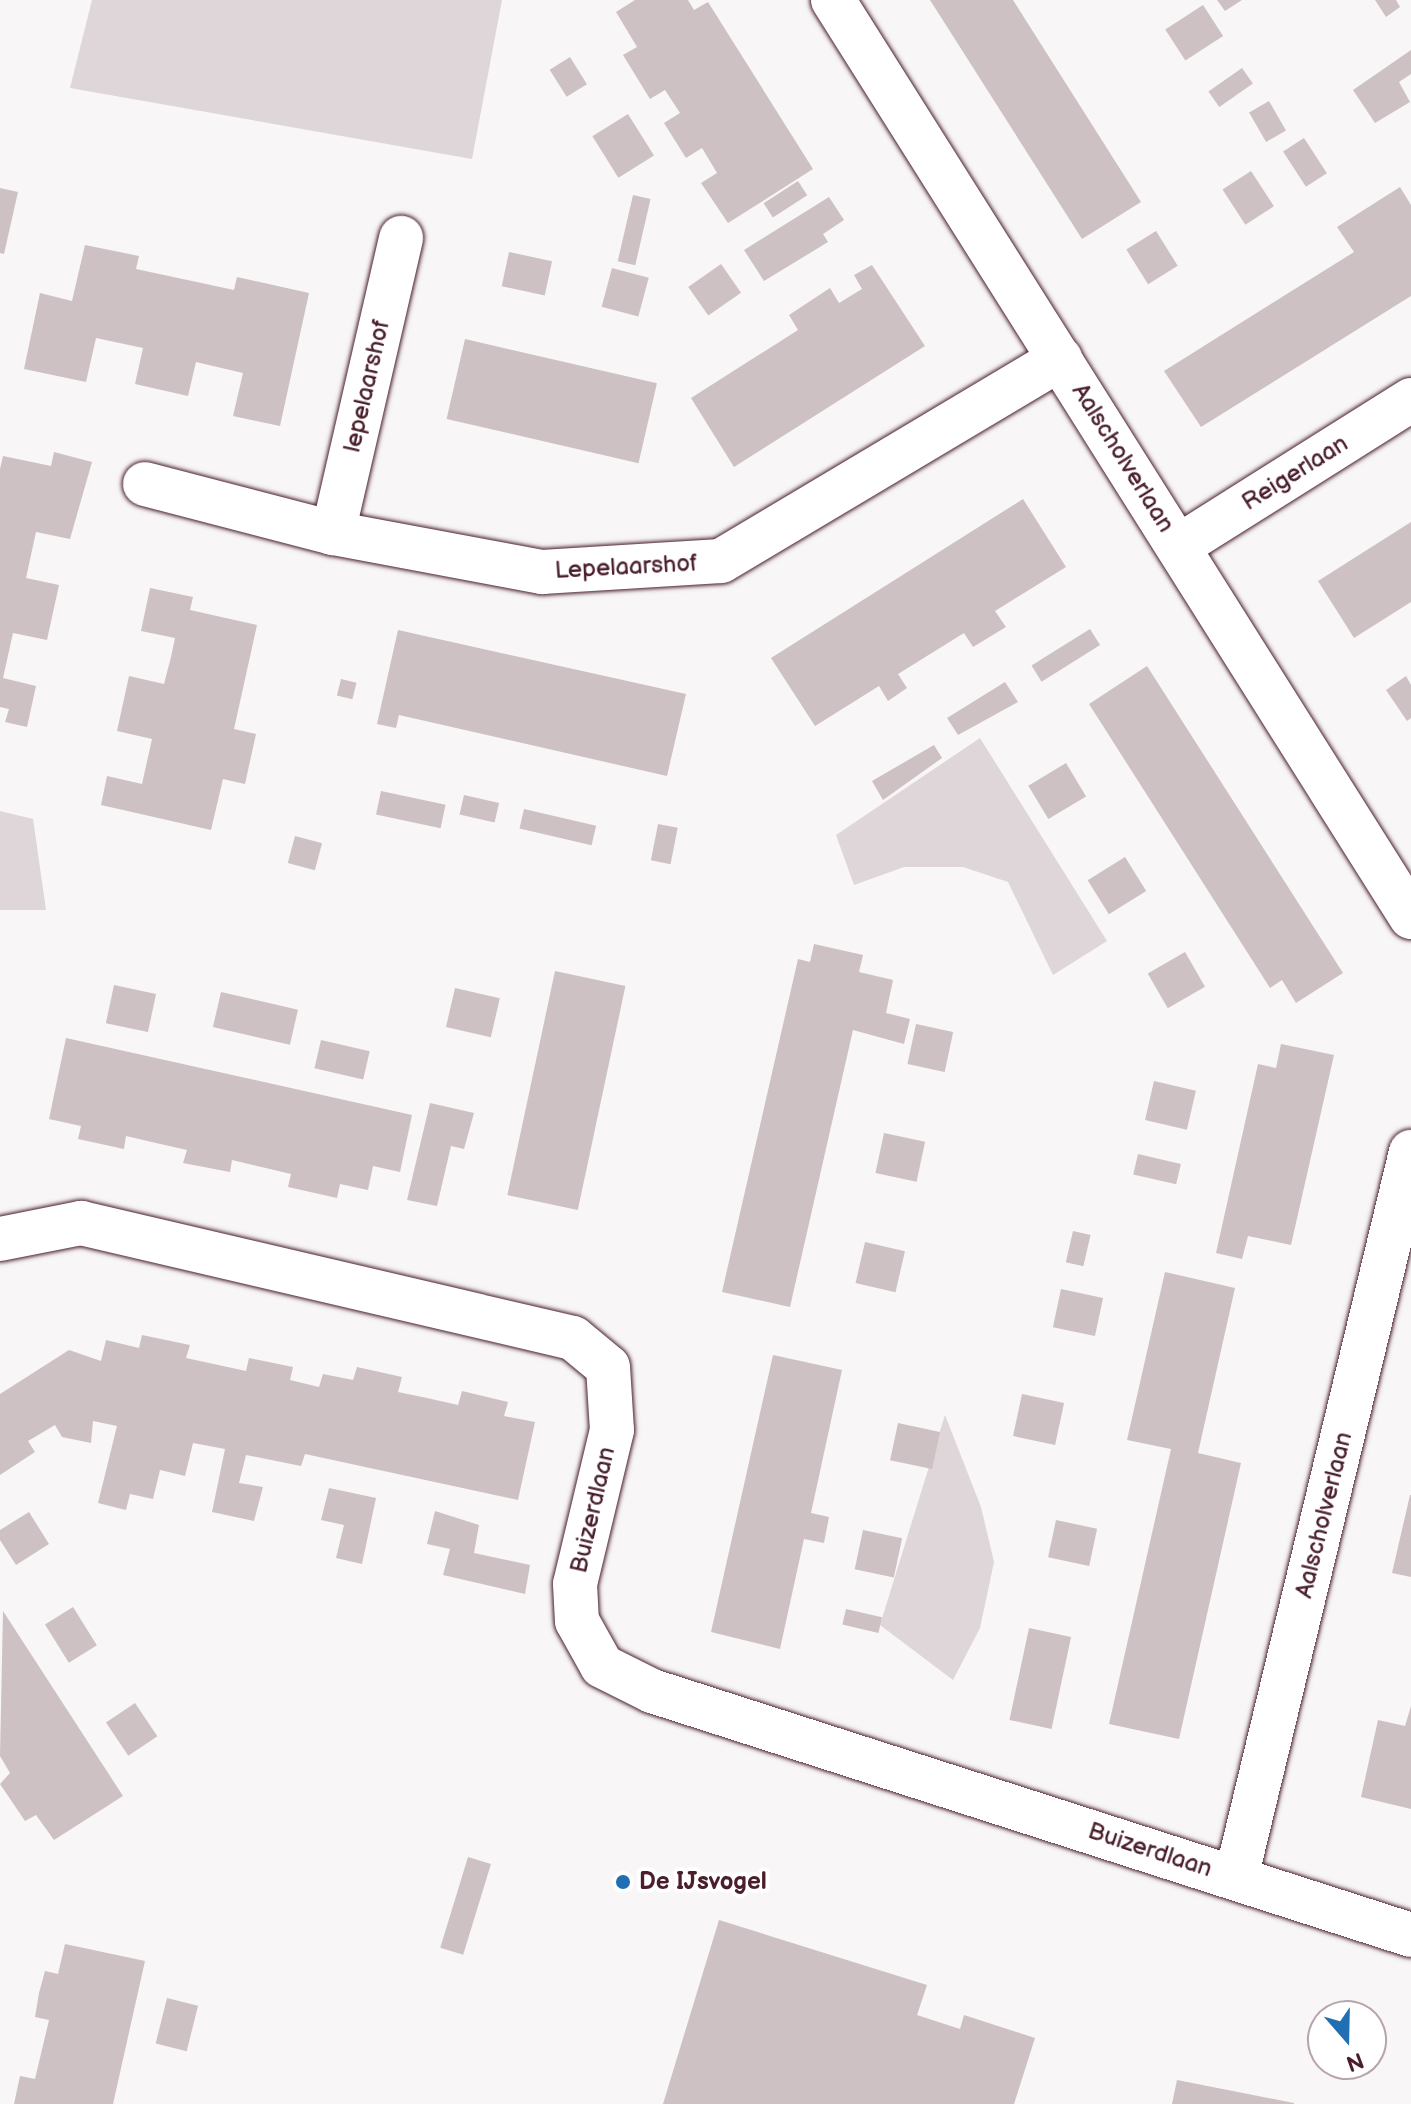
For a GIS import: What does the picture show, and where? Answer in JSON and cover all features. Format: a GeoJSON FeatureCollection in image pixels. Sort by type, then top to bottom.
{"type":"FeatureCollection","features":[{"type":"Feature","properties":{"kind":"street","name":"Aalscholverlaan"},"geometry":{"type":"LineString","coordinates":[[833,0],[1411,917]]}},
{"type":"Feature","properties":{"kind":"street","name":"lepelaarshof"},"geometry":{"type":"LineString","coordinates":[[333,533],[401,238]]}},
{"type":"Feature","properties":{"kind":"street","name":"Lepelaarshof"},"geometry":{"type":"LineString","coordinates":[[145,484],[333,533],[542,572],[721,561],[1060,359]]}},
{"type":"Feature","properties":{"kind":"street","name":"Reigerlaan"},"geometry":{"type":"LineString","coordinates":[[1179,546],[1411,400]]}},
{"type":"Feature","properties":{"kind":"street","name":"Aalscholverlaan"},"geometry":{"type":"LineString","coordinates":[[1236,1878],[1411,1152]]}},
{"type":"Feature","properties":{"kind":"street","name":"Buizerdlaan"},"geometry":{"type":"LineString","coordinates":[[0,1239],[81,1223],[573,1338],[608,1367],[612,1430],[575,1584],[577,1621],[602,1666],[652,1691],[1411,1935]]}},
{"type":"Feature","properties":{"kind":"shaded area"},"geometry":{"type":"Polygon","coordinates":[[[92,0],[502,0],[472,159],[70,88],[92,0]]]}},
{"type":"Feature","properties":{"kind":"shaded area"},"geometry":{"type":"Polygon","coordinates":[[[980,738],[1107,941],[1053,975],[1008,882],[963,867],[904,867],[854,885],[836,835],[980,738]]]}},
{"type":"Feature","properties":{"kind":"shaded area"},"geometry":{"type":"Polygon","coordinates":[[[0,811],[33,819],[46,910],[0,910],[0,811]]]}},
{"type":"Feature","properties":{"kind":"shaded area"},"geometry":{"type":"Polygon","coordinates":[[[945,1415],[981,1507],[994,1562],[980,1628],[953,1680],[880,1625],[945,1415]]]}},
{"type":"Feature","properties":{"kind":"building"},"geometry":{"type":"Polygon","coordinates":[[[635,0],[688,0],[694,10],[708,2],[813,169],[728,223],[701,183],[717,173],[702,148],[686,158],[664,123],[680,113],[665,90],[650,99],[623,55],[637,47],[616,12],[635,0]]]}},
{"type":"Feature","properties":{"kind":"building"},"geometry":{"type":"Polygon","coordinates":[[[930,0],[1013,0],[1141,202],[1082,239],[930,0]]]}},
{"type":"Feature","properties":{"kind":"building"},"geometry":{"type":"Polygon","coordinates":[[[1217,0],[1242,0],[1225,11],[1217,0]]]}},
{"type":"Feature","properties":{"kind":"building"},"geometry":{"type":"Polygon","coordinates":[[[1375,0],[1396,0],[1400,7],[1386,17],[1375,0]]]}},
{"type":"Feature","properties":{"kind":"building"},"geometry":{"type":"Polygon","coordinates":[[[1203,5],[1223,36],[1185,61],[1165,30],[1203,5]]]}},
{"type":"Feature","properties":{"kind":"building"},"geometry":{"type":"Polygon","coordinates":[[[1411,50],[1411,74],[1399,82],[1410,102],[1375,123],[1353,90],[1411,50]]]}},
{"type":"Feature","properties":{"kind":"building"},"geometry":{"type":"Polygon","coordinates":[[[570,57],[587,84],[567,97],[550,70],[570,57]]]}},
{"type":"Feature","properties":{"kind":"building"},"geometry":{"type":"Polygon","coordinates":[[[1242,68],[1253,84],[1219,107],[1208,92],[1242,68]]]}},
{"type":"Feature","properties":{"kind":"building"},"geometry":{"type":"Polygon","coordinates":[[[1269,101],[1286,130],[1266,142],[1249,112],[1269,101]]]}},
{"type":"Feature","properties":{"kind":"building"},"geometry":{"type":"Polygon","coordinates":[[[628,114],[654,156],[618,178],[592,136],[628,114]]]}},
{"type":"Feature","properties":{"kind":"building"},"geometry":{"type":"Polygon","coordinates":[[[1304,138],[1327,173],[1306,187],[1283,152],[1304,138]]]}},
{"type":"Feature","properties":{"kind":"building"},"geometry":{"type":"Polygon","coordinates":[[[1251,171],[1274,206],[1245,225],[1222,190],[1251,171]]]}},
{"type":"Feature","properties":{"kind":"building"},"geometry":{"type":"Polygon","coordinates":[[[798,181],[807,195],[773,218],[764,203],[798,181]]]}},
{"type":"Feature","properties":{"kind":"building"},"geometry":{"type":"Polygon","coordinates":[[[1400,187],[1411,205],[1411,296],[1201,427],[1164,371],[1354,252],[1337,227],[1400,187]]]}},
{"type":"Feature","properties":{"kind":"building"},"geometry":{"type":"Polygon","coordinates":[[[0,188],[18,192],[4,254],[0,253],[0,188]]]}},
{"type":"Feature","properties":{"kind":"building"},"geometry":{"type":"Polygon","coordinates":[[[633,195],[651,199],[635,265],[618,261],[633,195]]]}},
{"type":"Feature","properties":{"kind":"building"},"geometry":{"type":"Polygon","coordinates":[[[829,197],[844,220],[823,234],[828,242],[764,281],[744,250],[829,197]]]}},
{"type":"Feature","properties":{"kind":"building"},"geometry":{"type":"Polygon","coordinates":[[[1156,231],[1178,266],[1148,284],[1126,250],[1156,231]]]}},
{"type":"Feature","properties":{"kind":"building"},"geometry":{"type":"Polygon","coordinates":[[[85,245],[139,256],[136,269],[234,290],[237,277],[309,293],[280,426],[233,416],[243,373],[196,362],[188,396],[135,384],[143,348],[96,338],[86,382],[24,369],[40,293],[72,301],[85,245]]]}},
{"type":"Feature","properties":{"kind":"building"},"geometry":{"type":"Polygon","coordinates":[[[509,252],[552,261],[545,295],[502,286],[509,252]]]}},
{"type":"Feature","properties":{"kind":"building"},"geometry":{"type":"Polygon","coordinates":[[[721,264],[741,293],[708,316],[688,287],[721,264]]]}},
{"type":"Feature","properties":{"kind":"building"},"geometry":{"type":"Polygon","coordinates":[[[872,265],[925,346],[734,467],[691,398],[798,330],[789,315],[830,288],[839,303],[862,289],[854,275],[872,265]]]}},
{"type":"Feature","properties":{"kind":"building"},"geometry":{"type":"Polygon","coordinates":[[[612,268],[649,278],[638,316],[602,307],[612,268]]]}},
{"type":"Feature","properties":{"kind":"building"},"geometry":{"type":"Polygon","coordinates":[[[465,339],[657,383],[639,463],[447,419],[465,339]]]}},
{"type":"Feature","properties":{"kind":"building"},"geometry":{"type":"Polygon","coordinates":[[[54,452],[92,462],[70,539],[36,532],[26,578],[59,585],[47,640],[13,633],[3,678],[36,686],[27,727],[5,722],[9,709],[0,707],[0,469],[3,456],[51,466],[54,452]]]}},
{"type":"Feature","properties":{"kind":"building"},"geometry":{"type":"Polygon","coordinates":[[[1023,499],[1066,567],[995,611],[1006,627],[973,647],[964,633],[898,674],[907,688],[888,701],[879,686],[815,726],[771,658],[1023,499]]]}},
{"type":"Feature","properties":{"kind":"building"},"geometry":{"type":"Polygon","coordinates":[[[1411,522],[1411,602],[1354,638],[1318,581],[1411,522]]]}},
{"type":"Feature","properties":{"kind":"building"},"geometry":{"type":"Polygon","coordinates":[[[150,588],[193,597],[190,610],[257,625],[234,729],[256,734],[245,784],[223,779],[211,830],[101,805],[107,776],[142,784],[152,739],[117,731],[129,676],[164,684],[171,657],[175,638],[141,631],[150,588]]]}},
{"type":"Feature","properties":{"kind":"building"},"geometry":{"type":"Polygon","coordinates":[[[1090,629],[1100,645],[1042,682],[1031,666],[1090,629]]]}},
{"type":"Feature","properties":{"kind":"building"},"geometry":{"type":"Polygon","coordinates":[[[398,630],[686,694],[667,776],[399,715],[396,728],[377,724],[398,630]]]}},
{"type":"Feature","properties":{"kind":"building"},"geometry":{"type":"Polygon","coordinates":[[[1147,666],[1343,973],[1296,1003],[1282,980],[1270,988],[1089,704],[1147,666]]]}},
{"type":"Feature","properties":{"kind":"building"},"geometry":{"type":"Polygon","coordinates":[[[1406,676],[1411,685],[1411,718],[1407,721],[1386,690],[1406,676]]]}},
{"type":"Feature","properties":{"kind":"building"},"geometry":{"type":"Polygon","coordinates":[[[341,679],[357,683],[352,699],[337,695],[341,679]]]}},
{"type":"Feature","properties":{"kind":"building"},"geometry":{"type":"Polygon","coordinates":[[[1005,682],[1018,702],[958,735],[947,718],[1005,682]]]}},
{"type":"Feature","properties":{"kind":"building"},"geometry":{"type":"Polygon","coordinates":[[[934,745],[942,758],[883,800],[872,781],[934,745]]]}},
{"type":"Feature","properties":{"kind":"building"},"geometry":{"type":"Polygon","coordinates":[[[1066,763],[1086,796],[1048,819],[1028,786],[1066,763]]]}},
{"type":"Feature","properties":{"kind":"building"},"geometry":{"type":"Polygon","coordinates":[[[381,791],[446,805],[441,828],[376,814],[381,791]]]}},
{"type":"Feature","properties":{"kind":"building"},"geometry":{"type":"Polygon","coordinates":[[[464,795],[499,803],[495,823],[460,814],[464,795]]]}},
{"type":"Feature","properties":{"kind":"building"},"geometry":{"type":"Polygon","coordinates":[[[524,809],[596,826],[592,845],[520,828],[524,809]]]}},
{"type":"Feature","properties":{"kind":"building"},"geometry":{"type":"Polygon","coordinates":[[[658,824],[678,828],[671,864],[651,860],[658,824]]]}},
{"type":"Feature","properties":{"kind":"building"},"geometry":{"type":"Polygon","coordinates":[[[295,836],[322,843],[315,870],[288,863],[295,836]]]}},
{"type":"Feature","properties":{"kind":"building"},"geometry":{"type":"Polygon","coordinates":[[[1125,857],[1146,891],[1109,914],[1088,880],[1125,857]]]}},
{"type":"Feature","properties":{"kind":"building"},"geometry":{"type":"Polygon","coordinates":[[[814,944],[863,955],[859,972],[893,980],[886,1013],[910,1019],[904,1044],[853,1030],[790,1307],[722,1292],[798,959],[810,962],[814,944]]]}},
{"type":"Feature","properties":{"kind":"building"},"geometry":{"type":"Polygon","coordinates":[[[1185,952],[1205,987],[1168,1008],[1148,973],[1185,952]]]}},
{"type":"Feature","properties":{"kind":"building"},"geometry":{"type":"Polygon","coordinates":[[[555,971],[625,986],[578,1210],[507,1195],[555,971]]]}},
{"type":"Feature","properties":{"kind":"building"},"geometry":{"type":"Polygon","coordinates":[[[114,985],[156,994],[148,1032],[106,1023],[114,985]]]}},
{"type":"Feature","properties":{"kind":"building"},"geometry":{"type":"Polygon","coordinates":[[[455,988],[500,998],[491,1037],[446,1027],[455,988]]]}},
{"type":"Feature","properties":{"kind":"building"},"geometry":{"type":"Polygon","coordinates":[[[221,992],[298,1010],[290,1045],[213,1027],[221,992]]]}},
{"type":"Feature","properties":{"kind":"building"},"geometry":{"type":"Polygon","coordinates":[[[916,1024],[953,1032],[945,1072],[907,1064],[916,1024]]]}},
{"type":"Feature","properties":{"kind":"building"},"geometry":{"type":"Polygon","coordinates":[[[66,1038],[412,1115],[400,1172],[373,1166],[368,1190],[340,1184],[337,1198],[288,1187],[291,1174],[232,1160],[230,1172],[183,1163],[187,1150],[126,1136],[124,1149],[78,1139],[81,1126],[49,1119],[66,1038]]]}},
{"type":"Feature","properties":{"kind":"building"},"geometry":{"type":"Polygon","coordinates":[[[321,1040],[370,1051],[363,1080],[314,1068],[321,1040]]]}},
{"type":"Feature","properties":{"kind":"building"},"geometry":{"type":"Polygon","coordinates":[[[1281,1044],[1334,1055],[1291,1245],[1248,1236],[1242,1259],[1216,1253],[1258,1064],[1276,1068],[1281,1044]]]}},
{"type":"Feature","properties":{"kind":"building"},"geometry":{"type":"Polygon","coordinates":[[[1154,1081],[1196,1091],[1187,1130],[1145,1120],[1154,1081]]]}},
{"type":"Feature","properties":{"kind":"building"},"geometry":{"type":"Polygon","coordinates":[[[430,1103],[474,1113],[464,1149],[451,1146],[437,1206],[407,1200],[430,1103]]]}},
{"type":"Feature","properties":{"kind":"building"},"geometry":{"type":"Polygon","coordinates":[[[884,1133],[925,1142],[917,1182],[875,1173],[884,1133]]]}},
{"type":"Feature","properties":{"kind":"building"},"geometry":{"type":"Polygon","coordinates":[[[1138,1154],[1181,1164],[1176,1184],[1133,1174],[1138,1154]]]}},
{"type":"Feature","properties":{"kind":"building"},"geometry":{"type":"Polygon","coordinates":[[[1073,1231],[1091,1235],[1083,1266],[1066,1262],[1073,1231]]]}},
{"type":"Feature","properties":{"kind":"building"},"geometry":{"type":"Polygon","coordinates":[[[865,1242],[905,1251],[896,1292],[856,1283],[865,1242]]]}},
{"type":"Feature","properties":{"kind":"building"},"geometry":{"type":"Polygon","coordinates":[[[1165,1272],[1235,1288],[1198,1453],[1241,1463],[1179,1739],[1109,1724],[1171,1449],[1127,1440],[1165,1272]]]}},
{"type":"Feature","properties":{"kind":"building"},"geometry":{"type":"Polygon","coordinates":[[[1061,1289],[1103,1298],[1095,1336],[1053,1327],[1061,1289]]]}},
{"type":"Feature","properties":{"kind":"building"},"geometry":{"type":"Polygon","coordinates":[[[142,1335],[190,1345],[186,1358],[246,1371],[249,1358],[293,1367],[290,1380],[319,1387],[323,1374],[353,1380],[357,1367],[402,1377],[398,1392],[458,1405],[462,1391],[508,1402],[504,1416],[535,1422],[518,1500],[305,1454],[301,1466],[246,1455],[239,1483],[263,1487],[254,1521],[212,1512],[225,1449],[193,1443],[185,1476],[160,1470],[153,1499],[130,1494],[126,1510],[98,1503],[117,1426],[93,1421],[91,1443],[62,1437],[55,1425],[28,1441],[35,1452],[0,1475],[0,1394],[69,1350],[101,1361],[106,1340],[139,1348],[142,1335]]]}},
{"type":"Feature","properties":{"kind":"building"},"geometry":{"type":"Polygon","coordinates":[[[773,1355],[842,1370],[811,1513],[829,1517],[824,1543],[804,1539],[780,1649],[711,1632],[773,1355]]]}},
{"type":"Feature","properties":{"kind":"building"},"geometry":{"type":"Polygon","coordinates":[[[1022,1394],[1064,1403],[1055,1445],[1013,1436],[1022,1394]]]}},
{"type":"Feature","properties":{"kind":"building"},"geometry":{"type":"Polygon","coordinates":[[[898,1423],[940,1432],[932,1469],[890,1460],[898,1423]]]}},
{"type":"Feature","properties":{"kind":"building"},"geometry":{"type":"Polygon","coordinates":[[[329,1488],[376,1498],[362,1564],[336,1558],[344,1525],[321,1520],[329,1488]]]}},
{"type":"Feature","properties":{"kind":"building"},"geometry":{"type":"Polygon","coordinates":[[[1411,1495],[1411,1577],[1392,1573],[1411,1495]]]}},
{"type":"Feature","properties":{"kind":"building"},"geometry":{"type":"Polygon","coordinates":[[[435,1511],[479,1525],[474,1553],[530,1565],[525,1594],[443,1575],[450,1549],[427,1544],[435,1511]]]}},
{"type":"Feature","properties":{"kind":"building"},"geometry":{"type":"Polygon","coordinates":[[[29,1512],[49,1544],[16,1565],[0,1540],[0,1530],[29,1512]]]}},
{"type":"Feature","properties":{"kind":"building"},"geometry":{"type":"Polygon","coordinates":[[[1056,1520],[1097,1529],[1089,1566],[1048,1557],[1056,1520]]]}},
{"type":"Feature","properties":{"kind":"building"},"geometry":{"type":"Polygon","coordinates":[[[863,1530],[902,1538],[894,1577],[855,1569],[863,1530]]]}},
{"type":"Feature","properties":{"kind":"building"},"geometry":{"type":"Polygon","coordinates":[[[73,1607],[97,1645],[69,1663],[45,1624],[73,1607]]]}},
{"type":"Feature","properties":{"kind":"building"},"geometry":{"type":"Polygon","coordinates":[[[846,1609],[882,1617],[878,1633],[842,1625],[846,1609]]]}},
{"type":"Feature","properties":{"kind":"building"},"geometry":{"type":"Polygon","coordinates":[[[3,1611],[123,1796],[54,1840],[36,1815],[25,1821],[0,1784],[10,1773],[0,1756],[3,1611]]]}},
{"type":"Feature","properties":{"kind":"building"},"geometry":{"type":"Polygon","coordinates":[[[1029,1628],[1071,1637],[1052,1729],[1009,1720],[1029,1628]]]}},
{"type":"Feature","properties":{"kind":"building"},"geometry":{"type":"Polygon","coordinates":[[[135,1703],[157,1736],[128,1756],[106,1723],[135,1703]]]}},
{"type":"Feature","properties":{"kind":"building"},"geometry":{"type":"Polygon","coordinates":[[[1411,1706],[1411,1809],[1361,1797],[1378,1720],[1405,1726],[1411,1706]]]}},
{"type":"Feature","properties":{"kind":"building"},"geometry":{"type":"Polygon","coordinates":[[[468,1857],[491,1864],[463,1955],[440,1948],[468,1857]]]}},
{"type":"Feature","properties":{"kind":"building"},"geometry":{"type":"Polygon","coordinates":[[[719,1920],[927,1985],[917,2015],[960,2029],[964,2015],[1035,2038],[1014,2104],[663,2104],[719,1920]]]}},
{"type":"Feature","properties":{"kind":"building"},"geometry":{"type":"Polygon","coordinates":[[[65,1944],[145,1961],[113,2104],[14,2104],[20,2076],[35,2079],[49,2020],[35,2017],[39,1993],[45,1971],[58,1974],[65,1944]]]}},
{"type":"Feature","properties":{"kind":"building"},"geometry":{"type":"Polygon","coordinates":[[[167,1998],[198,2006],[187,2051],[156,2044],[167,1998]]]}},
{"type":"Feature","properties":{"kind":"building"},"geometry":{"type":"Polygon","coordinates":[[[1177,2080],[1294,2103],[1294,2104],[1172,2104],[1177,2080]]]}},
{"type":"Feature","properties":{"kind":"place","name":"De IJsvogel"},"geometry":{"type":"Point","coordinates":[623,1882]}}]}
